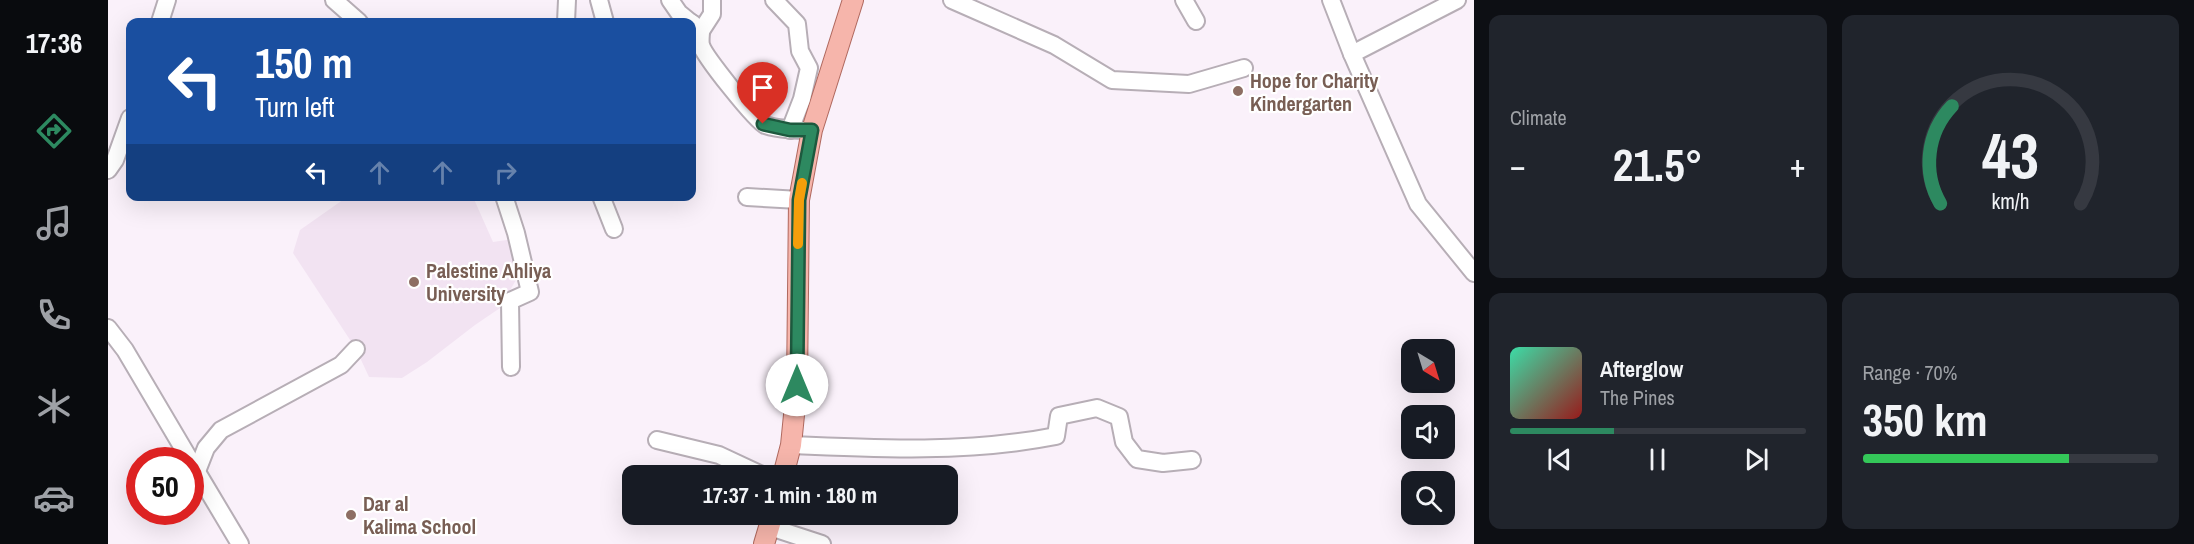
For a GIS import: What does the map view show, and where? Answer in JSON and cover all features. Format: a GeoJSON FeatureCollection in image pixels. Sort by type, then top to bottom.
{"type":"FeatureCollection","features":[{"type":"Feature","properties":{"kind":"main road"},"geometry":{"type":"LineString","coordinates":[[786,465],[791,445],[797,385],[799,200],[812,130],[853,0]]}},
{"type":"Feature","properties":{"kind":"street"},"geometry":{"type":"LineString","coordinates":[[161,18],[167,0]]}},
{"type":"Feature","properties":{"kind":"street"},"geometry":{"type":"LineString","coordinates":[[334,0],[354,18]]}},
{"type":"Feature","properties":{"kind":"street"},"geometry":{"type":"LineString","coordinates":[[566,18],[567,0]]}},
{"type":"Feature","properties":{"kind":"street"},"geometry":{"type":"LineString","coordinates":[[599,0],[604,18]]}},
{"type":"Feature","properties":{"kind":"street"},"geometry":{"type":"LineString","coordinates":[[670,0],[684,18]]}},
{"type":"Feature","properties":{"kind":"street"},"geometry":{"type":"LineString","coordinates":[[696,21],[712,14],[712,0]]}},
{"type":"Feature","properties":{"kind":"street"},"geometry":{"type":"LineString","coordinates":[[774,0],[797,24],[800,51],[809,68],[802,99],[790,130]]}},
{"type":"Feature","properties":{"kind":"street"},"geometry":{"type":"LineString","coordinates":[[952,0],[991,7],[1112,80],[1189,84],[1244,68]]}},
{"type":"Feature","properties":{"kind":"street"},"geometry":{"type":"LineString","coordinates":[[1184,0],[1196,21]]}},
{"type":"Feature","properties":{"kind":"street"},"geometry":{"type":"LineString","coordinates":[[1331,0],[1352,54],[1418,204],[1474,273]]}},
{"type":"Feature","properties":{"kind":"street"},"geometry":{"type":"LineString","coordinates":[[1352,54],[1457,0]]}},
{"type":"Feature","properties":{"kind":"street"},"geometry":{"type":"LineString","coordinates":[[696,36],[715,69],[763,124],[790,130],[812,130]]}},
{"type":"Feature","properties":{"kind":"street"},"geometry":{"type":"LineString","coordinates":[[108,170],[115,160],[126,129]]}},
{"type":"Feature","properties":{"kind":"street"},"geometry":{"type":"LineString","coordinates":[[747,197],[799,200]]}},
{"type":"Feature","properties":{"kind":"street"},"geometry":{"type":"LineString","coordinates":[[506,201],[530,292],[510,301],[511,367]]}},
{"type":"Feature","properties":{"kind":"street"},"geometry":{"type":"LineString","coordinates":[[603,201],[614,229]]}},
{"type":"Feature","properties":{"kind":"street"},"geometry":{"type":"LineString","coordinates":[[108,328],[125,351],[182,447]]}},
{"type":"Feature","properties":{"kind":"street"},"geometry":{"type":"LineString","coordinates":[[204,450],[221,430],[341,365],[356,349]]}},
{"type":"Feature","properties":{"kind":"street"},"geometry":{"type":"LineString","coordinates":[[791,445],[904,450],[1017,443],[1056,436],[1059,416],[1097,408],[1119,417],[1124,442],[1137,459],[1163,463],[1192,460]]}},
{"type":"Feature","properties":{"kind":"street"},"geometry":{"type":"LineString","coordinates":[[657,440],[719,455],[740,465]]}},
{"type":"Feature","properties":{"kind":"street"},"geometry":{"type":"LineString","coordinates":[[204,484],[240,544]]}},
{"type":"Feature","properties":{"kind":"street"},"geometry":{"type":"LineString","coordinates":[[769,529],[822,544]]}},
{"type":"Feature","properties":{"kind":"shaded area","name":"Palestine Ahliya University"},"geometry":{"type":"Polygon","coordinates":[[[341,201],[475,201],[493,242],[513,239],[521,271],[500,308],[427,362],[402,378],[369,377],[356,349],[293,253],[300,230],[341,201]]]}},
{"type":"Feature","properties":{"kind":"slow traffic"},"geometry":{"type":"LineString","coordinates":[[798,244],[799,200],[802,183]]}},
{"type":"Feature","properties":{"kind":"place","name":"Hope for Charity Kindergarten"},"geometry":{"type":"Point","coordinates":[1238,91]}},
{"type":"Feature","properties":{"kind":"place","name":"Palestine Ahliya University"},"geometry":{"type":"Point","coordinates":[414,282]}},
{"type":"Feature","properties":{"kind":"place","name":"Dar al Kalima School"},"geometry":{"type":"Point","coordinates":[351,515]}},
{"type":"Feature","properties":{"kind":"route"},"geometry":{"type":"LineString","coordinates":[[763,124],[790,130],[812,130],[799,200],[797,385]]}}]}
